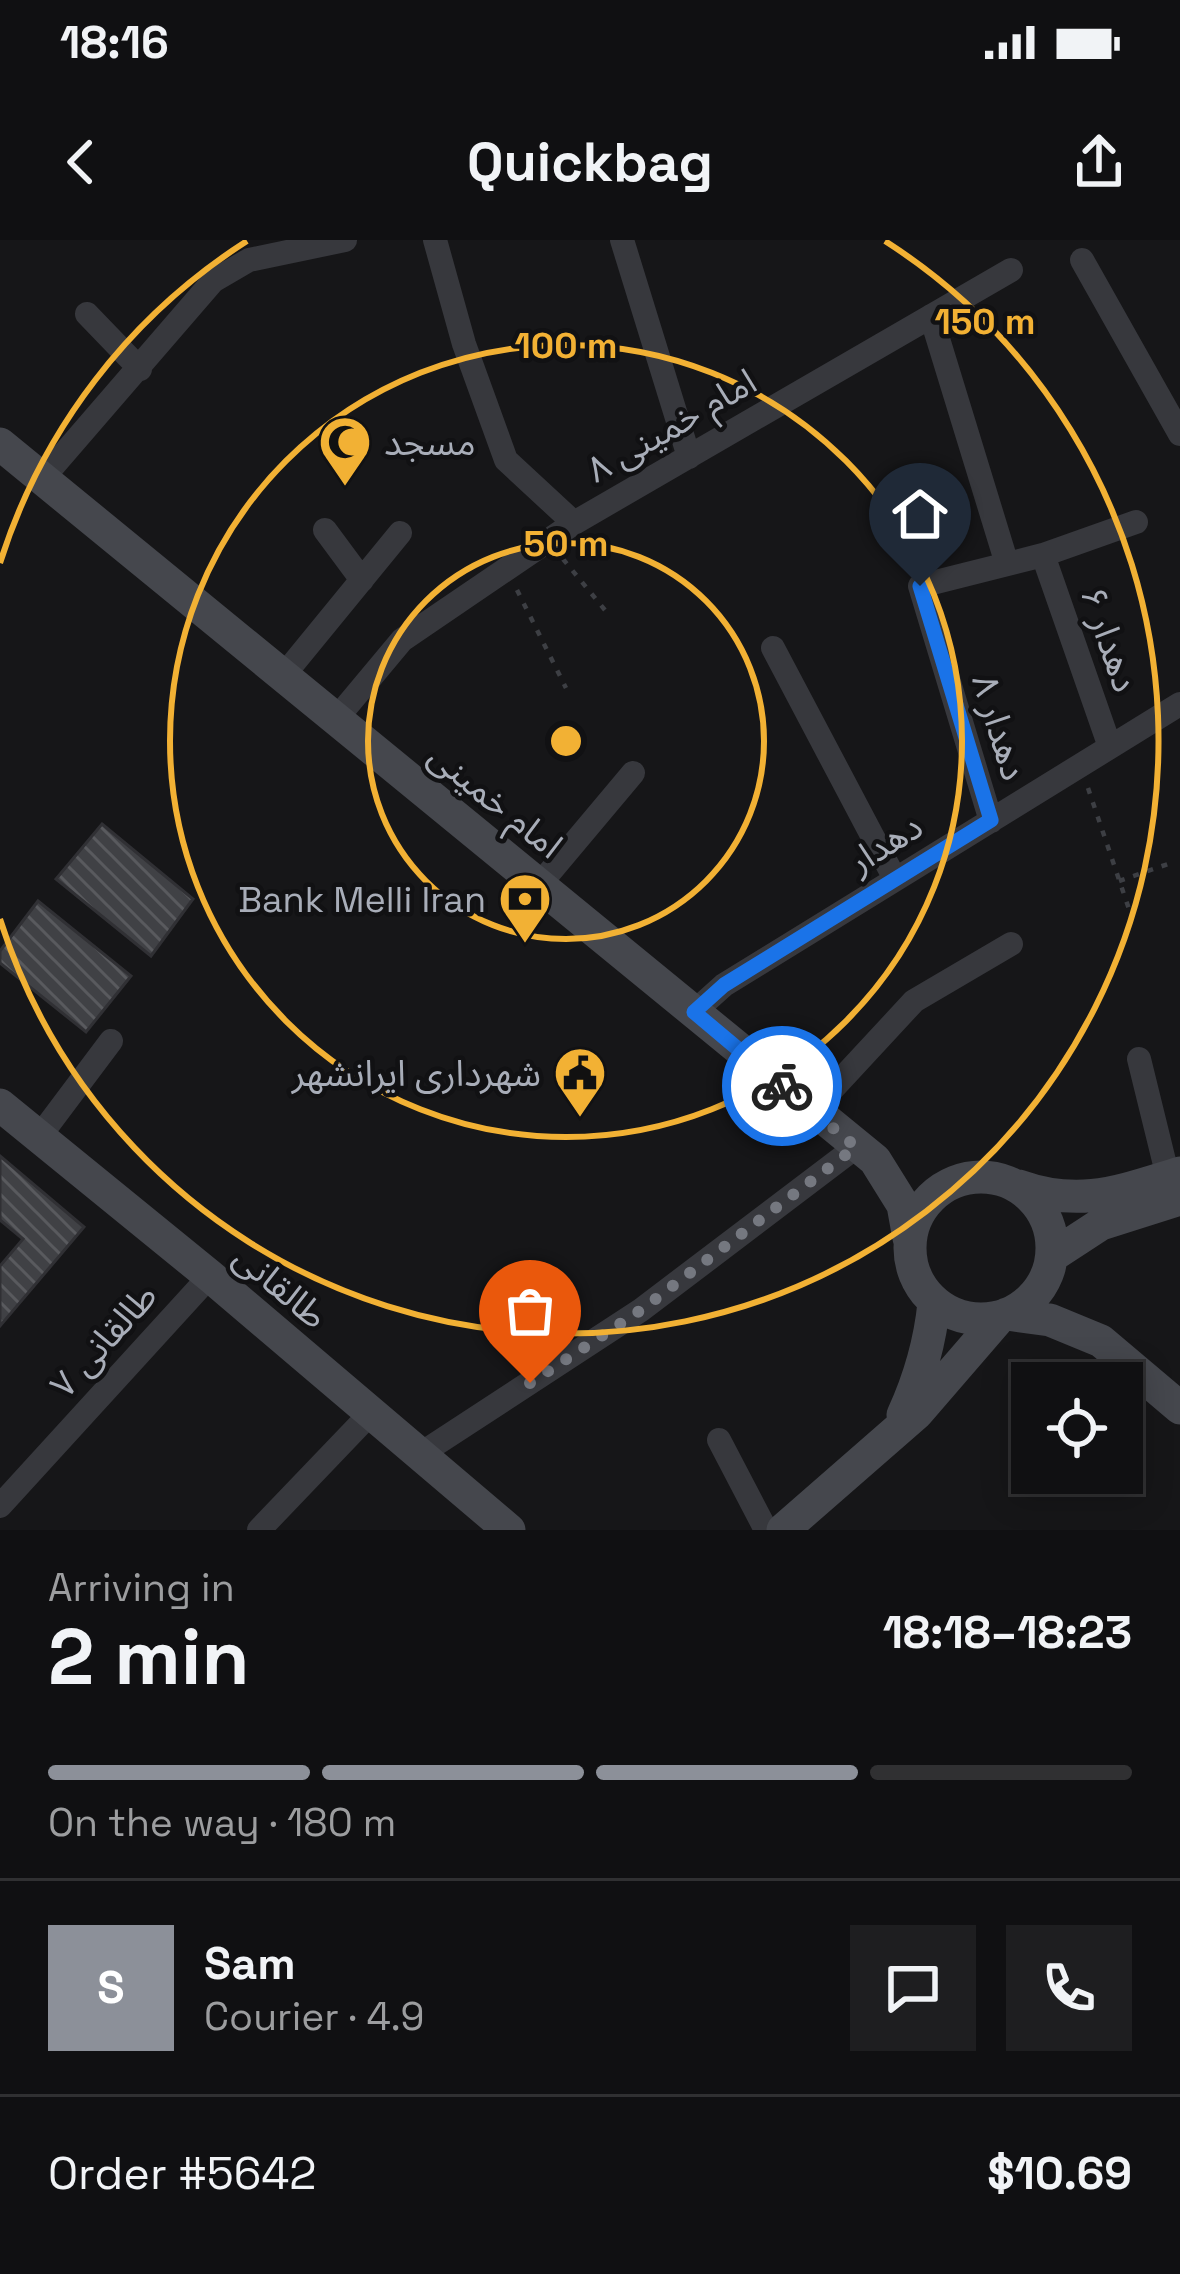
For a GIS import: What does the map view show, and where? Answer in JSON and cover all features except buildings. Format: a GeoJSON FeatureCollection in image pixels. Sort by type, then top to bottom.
{"type":"FeatureCollection","features":[{"type":"Feature","properties":{"kind":"main road","name":"امام خمینی"},"geometry":{"type":"LineString","coordinates":[[0,444],[865,1154],[903,1205],[914,1274],[934,1303]]}},
{"type":"Feature","properties":{"kind":"main road","name":"طالقانی"},"geometry":{"type":"LineString","coordinates":[[0,1105],[509,1530]]}},
{"type":"Feature","properties":{"kind":"main road"},"geometry":{"type":"LineString","coordinates":[[865,1154],[912,1170],[1016,1185],[1032,1198],[1051,1235],[1050,1266],[1067,1310],[1180,1408]]}},
{"type":"Feature","properties":{"kind":"main road"},"geometry":{"type":"LineString","coordinates":[[909,1238],[930,1196],[950,1183],[984,1177],[1052,1198],[1101,1197],[1176,1183]]}},
{"type":"Feature","properties":{"kind":"main road"},"geometry":{"type":"LineString","coordinates":[[783,1530],[894,1433],[1003,1316],[1036,1295],[1050,1266],[1101,1224],[1176,1183]]}},
{"type":"Feature","properties":{"kind":"main road"},"geometry":{"type":"LineString","coordinates":[[894,1433],[918,1381],[932,1335],[934,1303],[954,1315],[976,1320],[1003,1316],[1069,1326],[1101,1341]]}},
{"type":"Feature","properties":{"kind":"street"},"geometry":{"type":"LineString","coordinates":[[43,479],[213,281],[249,260],[345,240]]}},
{"type":"Feature","properties":{"kind":"street"},"geometry":{"type":"LineString","coordinates":[[435,240],[464,344],[506,460],[574,523]]}},
{"type":"Feature","properties":{"kind":"street"},"geometry":{"type":"LineString","coordinates":[[622,240],[688,457]]}},
{"type":"Feature","properties":{"kind":"street"},"geometry":{"type":"LineString","coordinates":[[1082,260],[1180,434]]}},
{"type":"Feature","properties":{"kind":"street","name":"امام خمینی ۸"},"geometry":{"type":"LineString","coordinates":[[336,719],[402,640],[548,540],[1011,270]]}},
{"type":"Feature","properties":{"kind":"street"},"geometry":{"type":"LineString","coordinates":[[87,314],[140,369]]}},
{"type":"Feature","properties":{"kind":"street"},"geometry":{"type":"LineString","coordinates":[[931,316],[1007,564],[1136,522]]}},
{"type":"Feature","properties":{"kind":"street"},"geometry":{"type":"LineString","coordinates":[[325,530],[362,580]]}},
{"type":"Feature","properties":{"kind":"street"},"geometry":{"type":"LineString","coordinates":[[283,676],[400,533]]}},
{"type":"Feature","properties":{"kind":"street","name":"دهدار ۶"},"geometry":{"type":"LineString","coordinates":[[1043,555],[1110,747]]}},
{"type":"Feature","properties":{"kind":"street","name":"دهدار ۸"},"geometry":{"type":"LineString","coordinates":[[991,820],[920,586],[1007,564]]}},
{"type":"Feature","properties":{"kind":"street"},"geometry":{"type":"LineString","coordinates":[[773,648],[896,879]]}},
{"type":"Feature","properties":{"kind":"street","name":"دهدار"},"geometry":{"type":"LineString","coordinates":[[694,1012],[724,985],[1180,704]]}},
{"type":"Feature","properties":{"kind":"street"},"geometry":{"type":"LineString","coordinates":[[539,885],[633,772]]}},
{"type":"Feature","properties":{"kind":"street"},"geometry":{"type":"LineString","coordinates":[[812,1112],[914,1001],[1011,944]]}},
{"type":"Feature","properties":{"kind":"street"},"geometry":{"type":"LineString","coordinates":[[39,1138],[111,1041]]}},
{"type":"Feature","properties":{"kind":"street"},"geometry":{"type":"LineString","coordinates":[[1139,1059],[1176,1183]]}},
{"type":"Feature","properties":{"kind":"street"},"geometry":{"type":"LineString","coordinates":[[419,1455],[641,1310],[865,1154]]}},
{"type":"Feature","properties":{"kind":"street","name":"طالقانی ۷"},"geometry":{"type":"LineString","coordinates":[[0,1506],[210,1276]]}},
{"type":"Feature","properties":{"kind":"street"},"geometry":{"type":"LineString","coordinates":[[259,1530],[370,1414]]}},
{"type":"Feature","properties":{"kind":"street"},"geometry":{"type":"LineString","coordinates":[[719,1440],[766,1530]]}},
{"type":"Feature","properties":{"kind":"path"},"geometry":{"type":"LineString","coordinates":[[548,540],[609,615]]}},
{"type":"Feature","properties":{"kind":"path"},"geometry":{"type":"LineString","coordinates":[[507,568],[566,688]]}},
{"type":"Feature","properties":{"kind":"path"},"geometry":{"type":"LineString","coordinates":[[1080,766],[1131,915]]}},
{"type":"Feature","properties":{"kind":"path"},"geometry":{"type":"LineString","coordinates":[[1119,881],[1168,864]]}},
{"type":"Feature","properties":{"kind":"way so far"},"geometry":{"type":"LineString","coordinates":[[530,1383],[641,1310],[856,1147],[782,1086]]}},
{"type":"Feature","properties":{"kind":"place","name":"مسجد"},"geometry":{"type":"Point","coordinates":[345,488]}},
{"type":"Feature","properties":{"kind":"place","name":"Bank Melli Iran"},"geometry":{"type":"Point","coordinates":[525,945]}},
{"type":"Feature","properties":{"kind":"place","name":"شهرداری ایرانشهر"},"geometry":{"type":"Point","coordinates":[580,1119]}},
{"type":"Feature","properties":{"kind":"route"},"geometry":{"type":"LineString","coordinates":[[782,1086],[694,1012],[724,985],[991,820],[920,586]]}}]}
